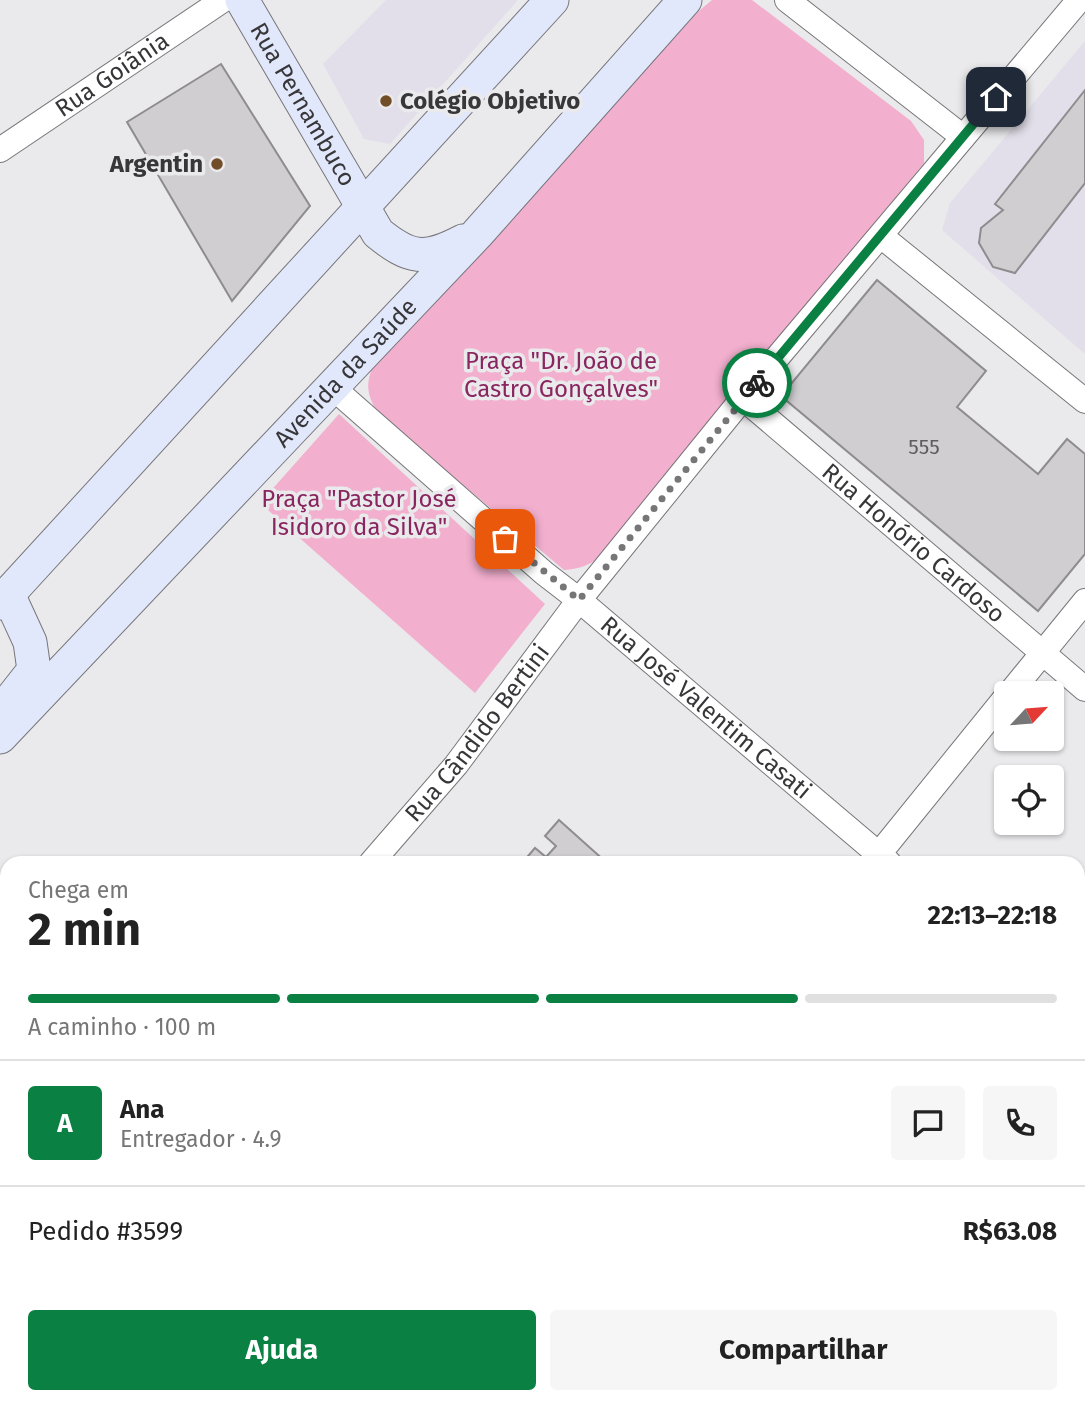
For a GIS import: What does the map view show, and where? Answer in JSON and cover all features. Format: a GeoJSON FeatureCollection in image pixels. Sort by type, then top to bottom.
{"type":"FeatureCollection","features":[{"type":"Feature","properties":{"kind":"main road","name":"Rua Pernambuco"},"geometry":{"type":"LineString","coordinates":[[242,0],[378,233],[407,253],[424,256],[439,253],[477,234]]}},
{"type":"Feature","properties":{"kind":"main road"},"geometry":{"type":"LineString","coordinates":[[0,713],[34,670],[30,642],[3,593],[363,209],[552,0]]}},
{"type":"Feature","properties":{"kind":"main road","name":"Avenida da Saúde"},"geometry":{"type":"LineString","coordinates":[[0,737],[477,234],[685,0]]}},
{"type":"Feature","properties":{"kind":"street","name":"Rua Goiânia"},"geometry":{"type":"LineString","coordinates":[[0,150],[223,0]]}},
{"type":"Feature","properties":{"kind":"street"},"geometry":{"type":"LineString","coordinates":[[787,0],[963,136]]}},
{"type":"Feature","properties":{"kind":"street","name":"Rua Cândido Bertini"},"geometry":{"type":"LineString","coordinates":[[377,856],[456,765],[579,600],[743,398],[1079,0]]}},
{"type":"Feature","properties":{"kind":"street"},"geometry":{"type":"LineString","coordinates":[[881,236],[1085,401]]}},
{"type":"Feature","properties":{"kind":"street","name":"Rua José Valentim Casati"},"geometry":{"type":"LineString","coordinates":[[331,386],[544,573],[882,856]]}},
{"type":"Feature","properties":{"kind":"street","name":"Rua Honório Cardoso"},"geometry":{"type":"LineString","coordinates":[[743,398],[1085,689]]}},
{"type":"Feature","properties":{"kind":"street"},"geometry":{"type":"LineString","coordinates":[[1020,681],[1085,601]]}},
{"type":"Feature","properties":{"kind":"street"},"geometry":{"type":"LineString","coordinates":[[886,856],[994,713]]}},
{"type":"Feature","properties":{"kind":"shaded area","name":"Colégio Objetivo"},"geometry":{"type":"Polygon","coordinates":[[[386,0],[518,0],[390,144],[364,139],[323,64],[386,0]]]}},
{"type":"Feature","properties":{"kind":"shaded area"},"geometry":{"type":"Polygon","coordinates":[[[1085,41],[1085,354],[942,230],[950,203],[1085,41]]]}},
{"type":"Feature","properties":{"kind":"green space","name":"Praça \"Dr. João de Castro Gonçalves\""},"geometry":{"type":"Polygon","coordinates":[[[712,0],[752,0],[911,121],[924,140],[924,163],[600,557],[583,566],[564,570],[379,414],[369,394],[370,373],[377,359],[712,0]]]}},
{"type":"Feature","properties":{"kind":"green space","name":"Praça \"Pastor José Isidoro da Silva\""},"geometry":{"type":"Polygon","coordinates":[[[339,414],[545,604],[475,693],[260,503],[339,414]]]}},
{"type":"Feature","properties":{"kind":"building","name":"Argentin"},"geometry":{"type":"Polygon","coordinates":[[[221,64],[310,206],[232,301],[127,122],[221,64]]]}},
{"type":"Feature","properties":{"kind":"building"},"geometry":{"type":"Polygon","coordinates":[[[1085,90],[1085,183],[1015,273],[993,267],[979,243],[981,228],[1003,210],[995,204],[1085,90]]]}},
{"type":"Feature","properties":{"kind":"building"},"geometry":{"type":"Polygon","coordinates":[[[877,280],[986,371],[957,407],[1038,474],[1067,439],[1085,454],[1085,554],[1038,611],[781,396],[877,280]]]}},
{"type":"Feature","properties":{"kind":"building"},"geometry":{"type":"Polygon","coordinates":[[[559,820],[599,856],[547,856],[556,846],[545,836],[559,820]]]}},
{"type":"Feature","properties":{"kind":"building"},"geometry":{"type":"Polygon","coordinates":[[[535,848],[545,856],[528,856],[535,848]]]}},
{"type":"Feature","properties":{"kind":"way so far"},"geometry":{"type":"LineString","coordinates":[[505,539],[579,600],[757,383]]}},
{"type":"Feature","properties":{"kind":"place","name":"Colégio Objetivo"},"geometry":{"type":"Point","coordinates":[386,101]}},
{"type":"Feature","properties":{"kind":"place","name":"Argentin"},"geometry":{"type":"Point","coordinates":[217,164]}},
{"type":"Feature","properties":{"kind":"route"},"geometry":{"type":"LineString","coordinates":[[757,383],[996,97]]}}]}
